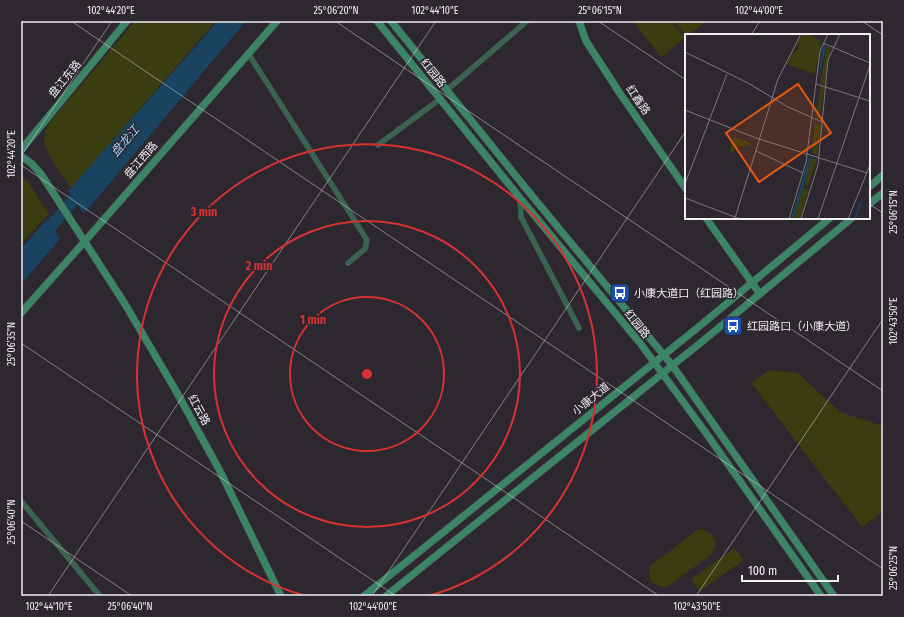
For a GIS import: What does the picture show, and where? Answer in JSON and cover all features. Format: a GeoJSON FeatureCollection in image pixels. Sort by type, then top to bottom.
{"type":"FeatureCollection","features":[{"type":"Feature","properties":{"kind":"main road","name":"盘江东路"},"geometry":{"type":"LineString","coordinates":[[21,150],[127,21]]}},
{"type":"Feature","properties":{"kind":"main road","name":"盘江西路"},"geometry":{"type":"LineString","coordinates":[[21,312],[277,21]]}},
{"type":"Feature","properties":{"kind":"main road","name":"红园路"},"geometry":{"type":"LineString","coordinates":[[377,21],[640,344],[706,433],[821,596]]}},
{"type":"Feature","properties":{"kind":"main road","name":"红园路"},"geometry":{"type":"LineString","coordinates":[[391,21],[533,197],[664,355],[834,596]]}},
{"type":"Feature","properties":{"kind":"main road","name":"红鑫路"},"geometry":{"type":"LineString","coordinates":[[579,21],[586,41],[621,95],[685,188]]}},
{"type":"Feature","properties":{"kind":"main road","name":"红云路"},"geometry":{"type":"LineString","coordinates":[[21,156],[31,163],[41,174],[125,304],[220,471],[281,596]]}},
{"type":"Feature","properties":{"kind":"main road"},"geometry":{"type":"LineString","coordinates":[[870,185],[883,175]]}},
{"type":"Feature","properties":{"kind":"main road"},"geometry":{"type":"LineString","coordinates":[[870,203],[883,193]]}},
{"type":"Feature","properties":{"kind":"main road"},"geometry":{"type":"LineString","coordinates":[[707,219],[760,294]]}},
{"type":"Feature","properties":{"kind":"main road","name":"小康大道"},"geometry":{"type":"LineString","coordinates":[[364,596],[664,355],[829,219]]}},
{"type":"Feature","properties":{"kind":"main road"},"geometry":{"type":"LineString","coordinates":[[386,596],[672,366],[851,219]]}},
{"type":"Feature","properties":{"kind":"street"},"geometry":{"type":"LineString","coordinates":[[447,90],[527,21]]}},
{"type":"Feature","properties":{"kind":"street"},"geometry":{"type":"LineString","coordinates":[[248,53],[367,240],[366,249],[348,263]]}},
{"type":"Feature","properties":{"kind":"street"},"geometry":{"type":"LineString","coordinates":[[378,145],[440,99]]}},
{"type":"Feature","properties":{"kind":"street"},"geometry":{"type":"LineString","coordinates":[[520,198],[521,217],[579,328]]}},
{"type":"Feature","properties":{"kind":"street"},"geometry":{"type":"LineString","coordinates":[[21,501],[100,596]]}},
{"type":"Feature","properties":{"kind":"green space"},"geometry":{"type":"Polygon","coordinates":[[[135,21],[216,21],[71,188],[49,154],[44,139],[45,131],[49,123],[135,21]]]}},
{"type":"Feature","properties":{"kind":"green space"},"geometry":{"type":"Polygon","coordinates":[[[633,21],[671,21],[685,38],[661,57],[633,21]]]}},
{"type":"Feature","properties":{"kind":"green space"},"geometry":{"type":"Polygon","coordinates":[[[674,21],[707,21],[690,34],[685,34],[685,36],[674,21]]]}},
{"type":"Feature","properties":{"kind":"green space"},"geometry":{"type":"Polygon","coordinates":[[[21,177],[27,180],[49,214],[21,244],[21,177]]]}},
{"type":"Feature","properties":{"kind":"green space"},"geometry":{"type":"Polygon","coordinates":[[[769,370],[798,373],[840,412],[883,426],[883,512],[862,527],[751,383],[769,370]]]}},
{"type":"Feature","properties":{"kind":"green space"},"geometry":{"type":"Polygon","coordinates":[[[701,529],[710,533],[715,539],[714,551],[711,555],[667,587],[662,587],[650,580],[649,567],[696,531],[701,529]]]}},
{"type":"Feature","properties":{"kind":"green space"},"geometry":{"type":"Polygon","coordinates":[[[735,548],[744,560],[700,591],[691,579],[735,548]]]}},
{"type":"Feature","properties":{"kind":"water"},"geometry":{"type":"Polygon","coordinates":[[[218,21],[246,21],[84,214],[68,191],[218,21]]]}},
{"type":"Feature","properties":{"kind":"water"},"geometry":{"type":"Polygon","coordinates":[[[47,219],[60,239],[21,284],[21,249],[47,219]]]}},
{"type":"Feature","properties":{"kind":"waterway","name":"盘龙江"},"geometry":{"type":"LineString","coordinates":[[21,261],[84,188]]}},
{"type":"Feature","properties":{"kind":"place","name":"小康大道口（红园路）"},"geometry":{"type":"Point","coordinates":[620,293]}},
{"type":"Feature","properties":{"kind":"place","name":"红园路口（小康大道）"},"geometry":{"type":"Point","coordinates":[733,326]}}]}
